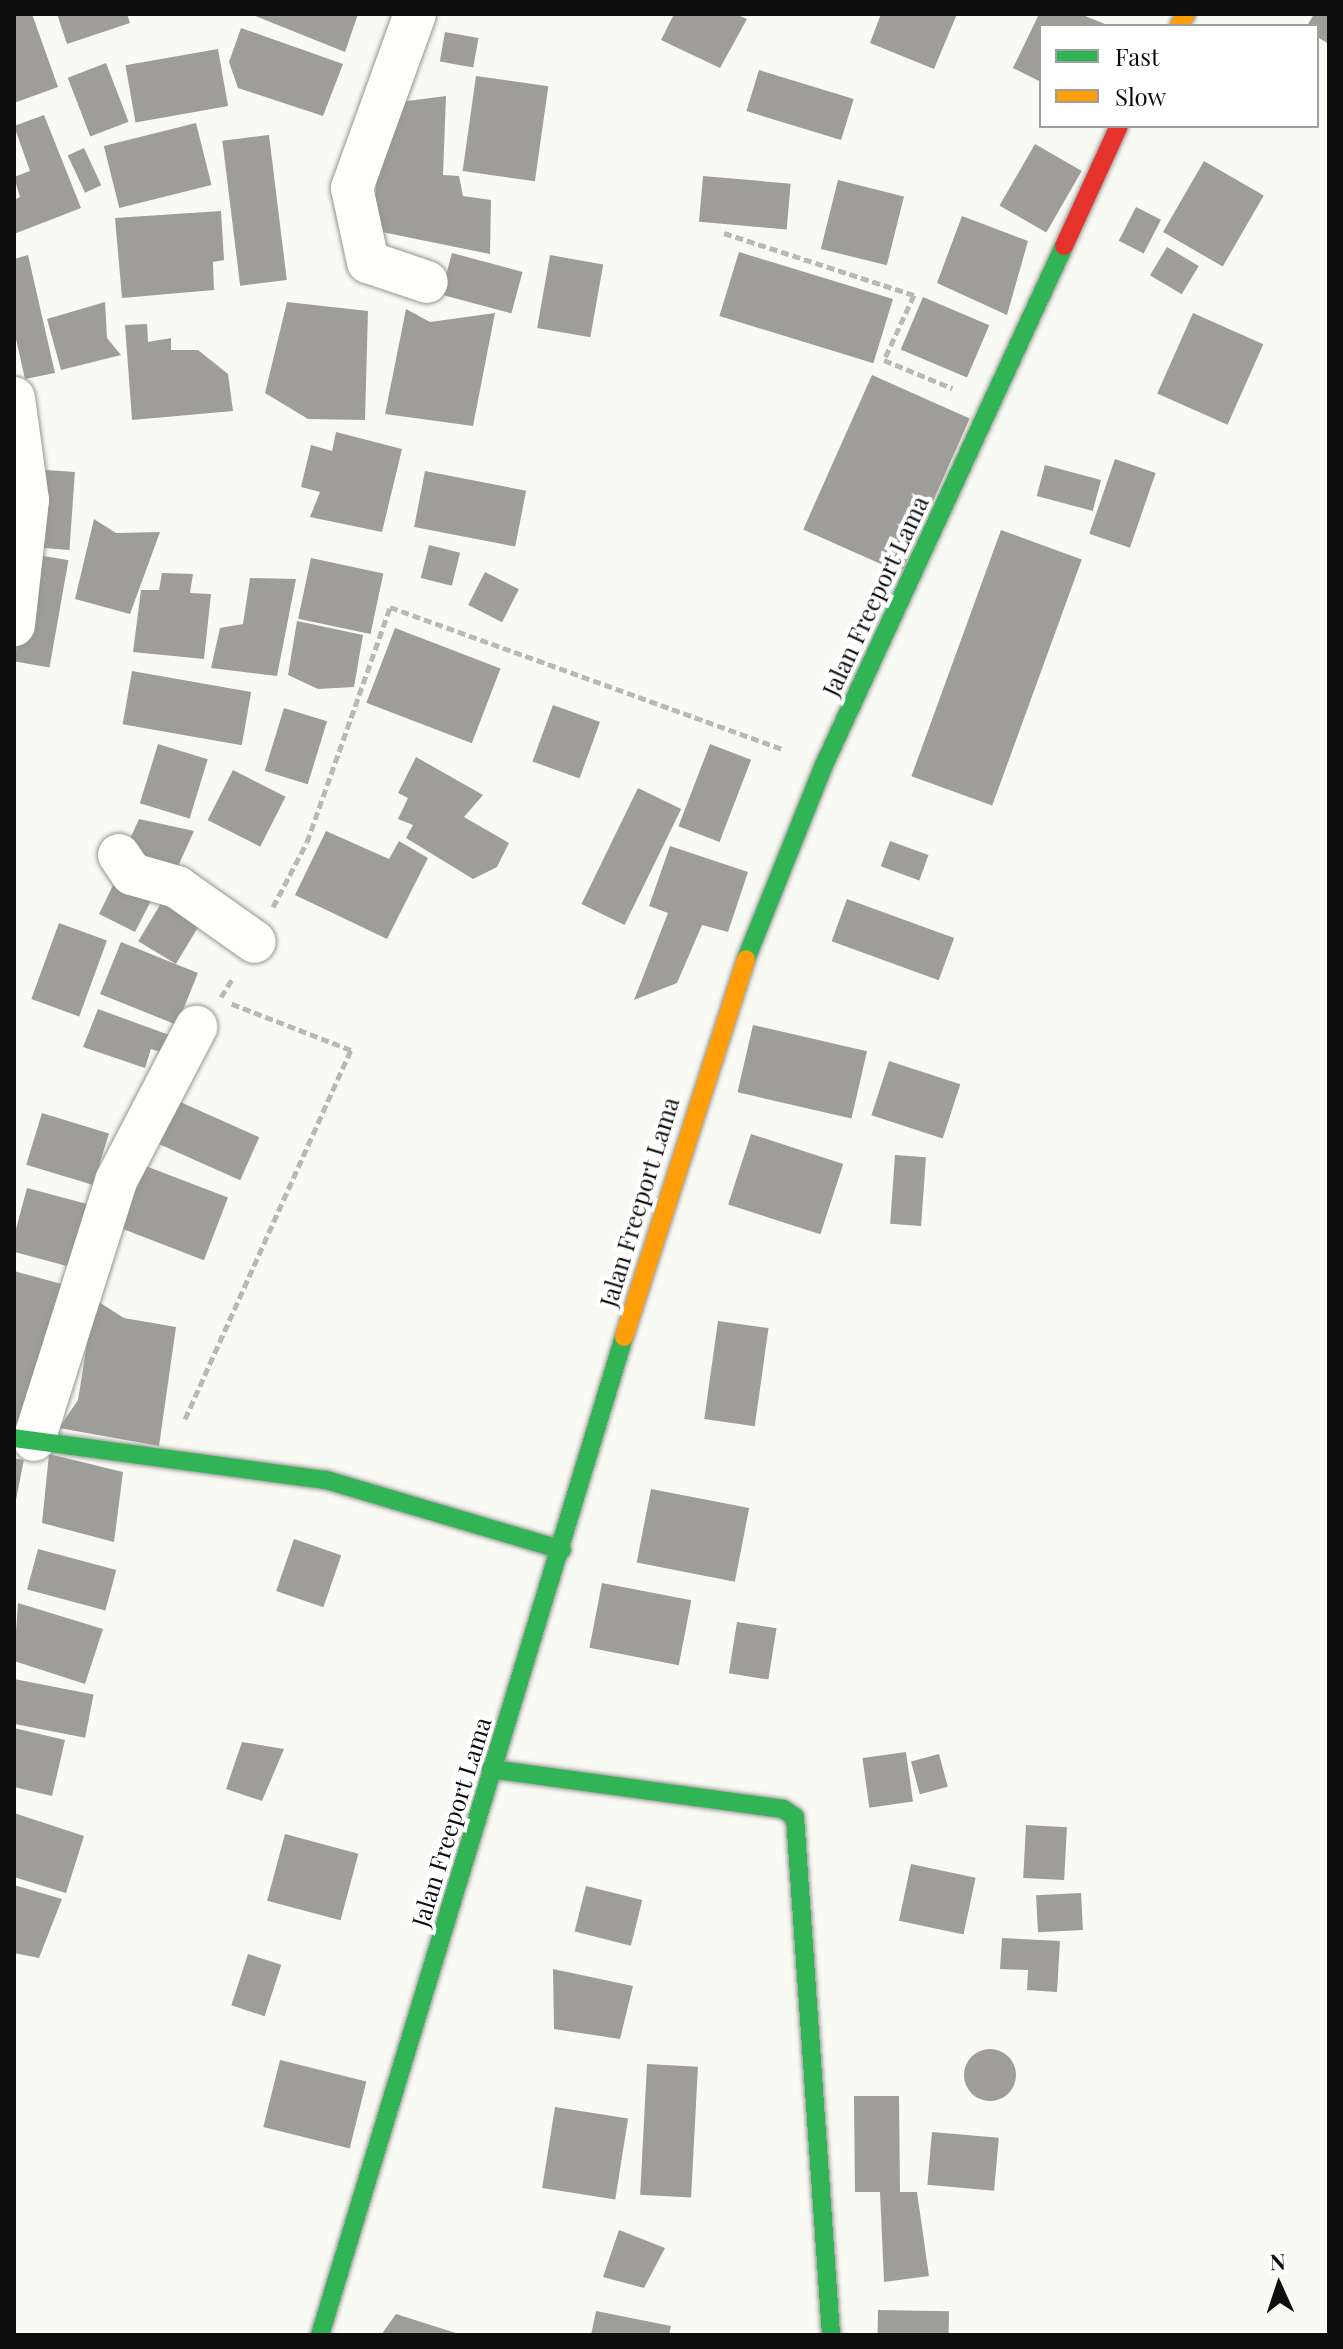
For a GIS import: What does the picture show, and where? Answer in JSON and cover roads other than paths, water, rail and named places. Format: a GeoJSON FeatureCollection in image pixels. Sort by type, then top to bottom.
{"type":"FeatureCollection","features":[{"type":"Feature","properties":{"kind":"street"},"geometry":{"type":"LineString","coordinates":[[415,14],[352,188],[368,262],[427,282]]}},
{"type":"Feature","properties":{"kind":"street","name":"Jalan Freeport Lama"},"geometry":{"type":"LineString","coordinates":[[320,2335],[491,1769],[562,1550],[719,1026],[824,765],[1118,128]]}},
{"type":"Feature","properties":{"kind":"street"},"geometry":{"type":"LineString","coordinates":[[14,398],[28,500],[14,625]]}},
{"type":"Feature","properties":{"kind":"street"},"geometry":{"type":"LineString","coordinates":[[119,855],[132,874],[177,887],[255,942]]}},
{"type":"Feature","properties":{"kind":"street"},"geometry":{"type":"LineString","coordinates":[[196,1027],[116,1181],[24,1439],[165,1463],[326,1480],[562,1550]]}},
{"type":"Feature","properties":{"kind":"street"},"geometry":{"type":"LineString","coordinates":[[491,1769],[677,1800],[783,1809],[800,1827],[831,2335]]}}]}
